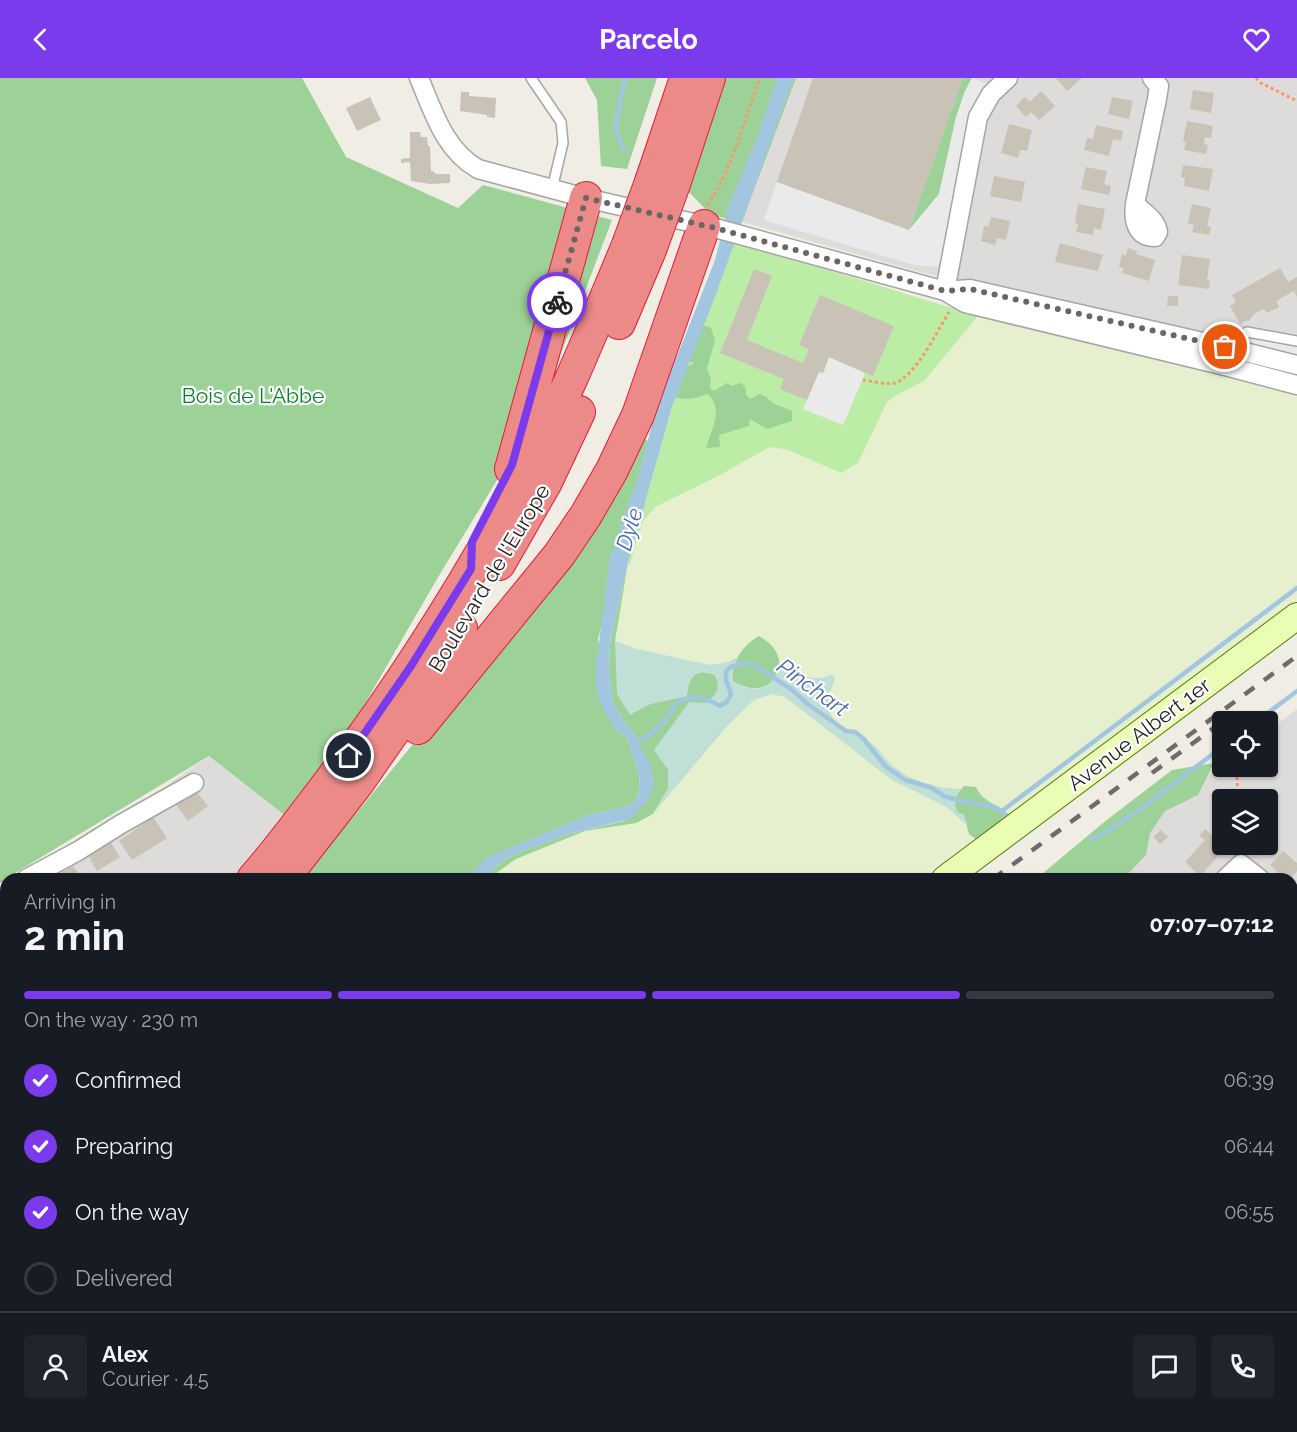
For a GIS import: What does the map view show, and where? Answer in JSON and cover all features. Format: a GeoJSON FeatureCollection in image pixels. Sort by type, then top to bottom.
{"type":"FeatureCollection","features":[{"type":"Feature","properties":{"kind":"highway"},"geometry":{"type":"LineString","coordinates":[[663,181],[686,78]]}},
{"type":"Feature","properties":{"kind":"highway"},"geometry":{"type":"LineString","coordinates":[[639,247],[663,181],[710,78]]}},
{"type":"Feature","properties":{"kind":"highway"},"geometry":{"type":"LineString","coordinates":[[471,569],[472,542],[512,465],[586,198]]}},
{"type":"Feature","properties":{"kind":"highway"},"geometry":{"type":"LineString","coordinates":[[357,784],[378,776],[559,555],[586,515],[612,470],[638,415],[702,225]]}},
{"type":"Feature","properties":{"kind":"highway","name":"Boulevard de l'Europe"},"geometry":{"type":"LineString","coordinates":[[258,873],[367,731],[411,666],[471,569],[526,472],[579,362],[639,247]]}},
{"type":"Feature","properties":{"kind":"highway","name":"Boulevard de l'Europe"},"geometry":{"type":"LineString","coordinates":[[288,873],[357,784],[428,682],[546,482],[600,367],[639,247]]}},
{"type":"Feature","properties":{"kind":"main road","name":"Avenue Albert 1er"},"geometry":{"type":"LineString","coordinates":[[953,873],[1297,616]]}},
{"type":"Feature","properties":{"kind":"street"},"geometry":{"type":"LineString","coordinates":[[419,78],[446,139],[465,162],[494,175],[702,225],[950,294],[970,289],[1223,356],[1297,385]]}},
{"type":"Feature","properties":{"kind":"street"},"geometry":{"type":"LineString","coordinates":[[950,294],[978,117],[991,94],[1008,78]]}},
{"type":"Feature","properties":{"kind":"street"},"geometry":{"type":"LineString","coordinates":[[1135,204],[1159,86],[1152,78]]}},
{"type":"Feature","properties":{"kind":"street"},"geometry":{"type":"LineString","coordinates":[[1223,356],[1297,365]]}},
{"type":"Feature","properties":{"kind":"street"},"geometry":{"type":"LineString","coordinates":[[37,873],[194,783]]}},
{"type":"Feature","properties":{"kind":"street"},"geometry":{"type":"LineString","coordinates":[[1232,873],[1241,864],[1252,873]]}},
{"type":"Feature","properties":{"kind":"lane"},"geometry":{"type":"LineString","coordinates":[[531,78],[561,122],[563,143],[552,189]]}},
{"type":"Feature","properties":{"kind":"lane"},"geometry":{"type":"LineString","coordinates":[[1223,356],[1247,332],[1297,341]]}},
{"type":"Feature","properties":{"kind":"path"},"geometry":{"type":"LineString","coordinates":[[702,225],[695,214],[708,205],[715,193],[760,78]]}},
{"type":"Feature","properties":{"kind":"path"},"geometry":{"type":"LineString","coordinates":[[1256,78],[1297,102]]}},
{"type":"Feature","properties":{"kind":"path"},"geometry":{"type":"LineString","coordinates":[[863,380],[893,384],[902,380],[912,370],[944,320],[950,294]]}},
{"type":"Feature","properties":{"kind":"path"},"geometry":{"type":"LineString","coordinates":[[1237,777],[1238,789]]}},
{"type":"Feature","properties":{"kind":"shaded area"},"geometry":{"type":"Polygon","coordinates":[[[796,78],[1297,78],[1297,360],[920,272],[742,222],[796,78]]]}},
{"type":"Feature","properties":{"kind":"shaded area"},"geometry":{"type":"Polygon","coordinates":[[[972,78],[992,86],[938,267],[914,265],[764,220],[777,182],[909,230],[939,194],[956,117],[972,78]]]}},
{"type":"Feature","properties":{"kind":"shaded area"},"geometry":{"type":"Polygon","coordinates":[[[1247,332],[1297,344],[1297,358],[1243,345],[1247,332]]]}},
{"type":"Feature","properties":{"kind":"shaded area"},"geometry":{"type":"Polygon","coordinates":[[[829,357],[865,373],[843,425],[803,409],[819,372],[823,373],[829,357]]]}},
{"type":"Feature","properties":{"kind":"shaded area"},"geometry":{"type":"Polygon","coordinates":[[[615,641],[637,649],[710,665],[728,662],[738,657],[732,672],[733,681],[748,688],[762,688],[767,685],[777,673],[780,665],[811,678],[832,674],[835,677],[828,707],[833,718],[843,727],[874,745],[896,769],[913,779],[931,785],[961,789],[955,797],[955,806],[957,812],[964,815],[967,825],[945,806],[892,780],[785,697],[772,694],[754,700],[728,725],[653,814],[668,789],[668,770],[654,750],[689,702],[707,703],[716,693],[718,683],[715,675],[698,673],[691,679],[687,696],[650,704],[630,715],[617,694],[615,641]]]}},
{"type":"Feature","properties":{"kind":"shaded area"},"geometry":{"type":"Polygon","coordinates":[[[1297,709],[1297,873],[1078,873],[1212,772],[1212,777],[1278,777],[1278,723],[1297,709]]]}},
{"type":"Feature","properties":{"kind":"shaded area"},"geometry":{"type":"Polygon","coordinates":[[[209,756],[287,817],[239,873],[43,873],[209,756]]]}},
{"type":"Feature","properties":{"kind":"green space","name":"Bois de L'Abbe"},"geometry":{"type":"Polygon","coordinates":[[[0,78],[302,78],[346,157],[458,208],[483,185],[612,220],[539,411],[437,579],[341,745],[287,817],[209,756],[15,873],[0,873],[0,78]]]}},
{"type":"Feature","properties":{"kind":"green space"},"geometry":{"type":"Polygon","coordinates":[[[585,78],[657,78],[627,169],[601,166],[597,100],[585,78]]]}},
{"type":"Feature","properties":{"kind":"green space"},"geometry":{"type":"Polygon","coordinates":[[[725,78],[796,78],[742,222],[711,215],[687,190],[725,78]]]}},
{"type":"Feature","properties":{"kind":"green space"},"geometry":{"type":"Polygon","coordinates":[[[963,78],[972,78],[956,117],[939,194],[909,230],[963,78]]]}},
{"type":"Feature","properties":{"kind":"green space"},"geometry":{"type":"Polygon","coordinates":[[[734,241],[978,316],[924,381],[887,402],[858,463],[841,473],[788,450],[770,447],[655,507],[642,523],[630,565],[628,563],[672,407],[734,241]]]}},
{"type":"Feature","properties":{"kind":"green space"},"geometry":{"type":"Polygon","coordinates":[[[978,316],[1297,394],[1297,599],[928,873],[496,873],[516,859],[585,831],[636,823],[687,696],[615,641],[628,563],[631,565],[642,523],[655,507],[770,447],[788,450],[840,473],[858,463],[887,402],[924,381],[978,316]]]}},
{"type":"Feature","properties":{"kind":"green space"},"geometry":{"type":"Polygon","coordinates":[[[697,327],[711,328],[715,341],[707,368],[711,379],[710,388],[714,391],[727,383],[732,386],[740,383],[745,386],[746,395],[750,399],[759,394],[776,405],[792,411],[792,421],[767,429],[750,419],[749,426],[719,435],[720,447],[706,448],[716,412],[712,400],[707,394],[690,399],[672,396],[683,369],[694,363],[687,361],[697,327]]]}},
{"type":"Feature","properties":{"kind":"green space"},"geometry":{"type":"Polygon","coordinates":[[[638,433],[650,443],[598,639],[614,728],[627,738],[639,774],[640,792],[635,801],[629,806],[588,815],[487,858],[472,873],[305,873],[436,716],[638,433]]]}},
{"type":"Feature","properties":{"kind":"green space"},"geometry":{"type":"Polygon","coordinates":[[[628,563],[615,641],[630,714],[650,704],[687,696],[691,679],[698,673],[715,675],[719,684],[717,693],[707,703],[668,770],[668,789],[653,814],[636,823],[585,831],[516,859],[496,873],[488,873],[504,860],[522,851],[569,834],[624,821],[648,800],[635,735],[612,700],[609,672],[610,643],[628,563]]]}},
{"type":"Feature","properties":{"kind":"green space"},"geometry":{"type":"Polygon","coordinates":[[[759,636],[771,645],[778,656],[779,666],[770,684],[760,688],[747,687],[733,681],[734,668],[743,649],[759,636]]]}},
{"type":"Feature","properties":{"kind":"green space"},"geometry":{"type":"Polygon","coordinates":[[[1212,763],[1198,795],[1165,811],[1150,833],[1146,855],[1129,873],[1043,873],[1172,770],[1212,763]]]}},
{"type":"Feature","properties":{"kind":"green space"},"geometry":{"type":"Polygon","coordinates":[[[964,786],[976,787],[983,797],[1009,815],[1002,826],[977,840],[969,834],[964,815],[957,812],[956,808],[956,798],[964,786]]]}},
{"type":"Feature","properties":{"kind":"water","name":"Dyle"},"geometry":{"type":"Polygon","coordinates":[[[777,78],[794,78],[716,294],[672,407],[628,563],[610,643],[609,672],[612,700],[635,735],[651,767],[654,785],[648,800],[630,819],[569,834],[522,851],[504,860],[488,873],[472,873],[486,858],[588,815],[629,806],[640,792],[639,774],[627,738],[614,728],[598,699],[595,673],[610,558],[638,477],[660,395],[715,260],[729,205],[758,135],[777,78]]]}},
{"type":"Feature","properties":{"kind":"building"},"geometry":{"type":"Polygon","coordinates":[[[813,78],[963,78],[909,230],[777,182],[813,78]]]}},
{"type":"Feature","properties":{"kind":"building"},"geometry":{"type":"Polygon","coordinates":[[[1056,78],[1082,78],[1067,91],[1056,78]]]}},
{"type":"Feature","properties":{"kind":"building"},"geometry":{"type":"Polygon","coordinates":[[[1193,90],[1214,93],[1211,113],[1190,109],[1193,90]]]}},
{"type":"Feature","properties":{"kind":"building"},"geometry":{"type":"Polygon","coordinates":[[[1041,91],[1055,106],[1039,120],[1031,112],[1026,117],[1016,106],[1025,97],[1030,102],[1041,91]]]}},
{"type":"Feature","properties":{"kind":"building"},"geometry":{"type":"Polygon","coordinates":[[[461,92],[469,92],[469,96],[496,98],[495,118],[460,111],[461,92]]]}},
{"type":"Feature","properties":{"kind":"building"},"geometry":{"type":"Polygon","coordinates":[[[370,97],[381,120],[357,131],[346,108],[370,97]]]}},
{"type":"Feature","properties":{"kind":"building"},"geometry":{"type":"Polygon","coordinates":[[[1112,97],[1133,101],[1129,119],[1108,114],[1112,97]]]}},
{"type":"Feature","properties":{"kind":"building"},"geometry":{"type":"Polygon","coordinates":[[[1187,121],[1213,126],[1211,138],[1205,137],[1204,144],[1208,145],[1206,154],[1184,150],[1186,142],[1183,141],[1187,121]]]}},
{"type":"Feature","properties":{"kind":"building"},"geometry":{"type":"Polygon","coordinates":[[[1009,124],[1032,130],[1027,151],[1020,150],[1018,158],[1001,153],[1009,124]]]}},
{"type":"Feature","properties":{"kind":"building"},"geometry":{"type":"Polygon","coordinates":[[[1096,125],[1123,131],[1121,141],[1113,139],[1109,156],[1084,150],[1087,138],[1093,139],[1096,125]]]}},
{"type":"Feature","properties":{"kind":"building"},"geometry":{"type":"Polygon","coordinates":[[[410,132],[420,132],[421,137],[427,137],[428,146],[430,146],[431,171],[435,174],[450,174],[450,183],[430,184],[411,181],[410,162],[401,163],[401,159],[410,158],[410,132]]]}},
{"type":"Feature","properties":{"kind":"building"},"geometry":{"type":"Polygon","coordinates":[[[1183,165],[1213,169],[1209,191],[1184,186],[1185,178],[1181,177],[1183,165]]]}},
{"type":"Feature","properties":{"kind":"building"},"geometry":{"type":"Polygon","coordinates":[[[1086,167],[1107,171],[1104,184],[1111,186],[1109,195],[1081,189],[1086,167]]]}},
{"type":"Feature","properties":{"kind":"building"},"geometry":{"type":"Polygon","coordinates":[[[994,176],[1025,182],[1021,202],[990,196],[994,176]]]}},
{"type":"Feature","properties":{"kind":"building"},"geometry":{"type":"Polygon","coordinates":[[[1078,204],[1105,209],[1101,230],[1094,228],[1093,235],[1076,232],[1078,204]]]}},
{"type":"Feature","properties":{"kind":"building"},"geometry":{"type":"Polygon","coordinates":[[[1192,204],[1211,208],[1207,226],[1211,227],[1209,235],[1192,232],[1194,225],[1188,224],[1192,204]]]}},
{"type":"Feature","properties":{"kind":"building"},"geometry":{"type":"Polygon","coordinates":[[[991,217],[1010,221],[1006,240],[997,238],[995,245],[981,241],[984,226],[988,227],[991,217]]]}},
{"type":"Feature","properties":{"kind":"building"},"geometry":{"type":"Polygon","coordinates":[[[1060,243],[1103,255],[1098,271],[1055,262],[1060,243]]]}},
{"type":"Feature","properties":{"kind":"building"},"geometry":{"type":"Polygon","coordinates":[[[1128,248],[1137,251],[1136,254],[1155,260],[1149,281],[1122,273],[1124,268],[1119,267],[1122,254],[1126,256],[1128,248]]]}},
{"type":"Feature","properties":{"kind":"building"},"geometry":{"type":"Polygon","coordinates":[[[1182,255],[1210,259],[1207,280],[1210,281],[1209,289],[1178,285],[1182,255]]]}},
{"type":"Feature","properties":{"kind":"building"},"geometry":{"type":"Polygon","coordinates":[[[1280,268],[1288,282],[1297,277],[1297,297],[1294,291],[1276,301],[1279,307],[1267,313],[1264,309],[1254,314],[1248,322],[1247,320],[1240,324],[1230,306],[1236,302],[1232,295],[1280,268]]]}},
{"type":"Feature","properties":{"kind":"building"},"geometry":{"type":"Polygon","coordinates":[[[754,269],[772,276],[747,340],[803,363],[809,349],[799,345],[820,295],[894,326],[873,376],[829,357],[823,373],[819,372],[807,400],[780,389],[784,379],[720,353],[754,269]]]}},
{"type":"Feature","properties":{"kind":"building"},"geometry":{"type":"Polygon","coordinates":[[[1168,296],[1178,296],[1178,306],[1167,306],[1168,296]]]}},
{"type":"Feature","properties":{"kind":"building"},"geometry":{"type":"Polygon","coordinates":[[[195,790],[208,806],[188,821],[176,805],[195,790]]]}},
{"type":"Feature","properties":{"kind":"building"},"geometry":{"type":"Polygon","coordinates":[[[153,817],[167,838],[132,860],[119,841],[153,817]]]}},
{"type":"Feature","properties":{"kind":"building"},"geometry":{"type":"Polygon","coordinates":[[[1205,829],[1212,835],[1212,855],[1219,855],[1203,873],[1197,873],[1185,862],[1205,840],[1199,836],[1205,829]]]}},
{"type":"Feature","properties":{"kind":"building"},"geometry":{"type":"Polygon","coordinates":[[[1161,830],[1168,837],[1160,844],[1153,837],[1161,830]]]}},
{"type":"Feature","properties":{"kind":"building"},"geometry":{"type":"Polygon","coordinates":[[[110,841],[120,857],[97,871],[88,855],[110,841]]]}},
{"type":"Feature","properties":{"kind":"building"},"geometry":{"type":"Polygon","coordinates":[[[1283,851],[1297,863],[1297,871],[1279,873],[1270,865],[1283,851]]]}},
{"type":"Feature","properties":{"kind":"building"},"geometry":{"type":"Polygon","coordinates":[[[73,866],[78,873],[62,873],[73,866]]]}},
{"type":"Feature","properties":{"kind":"waterway"},"geometry":{"type":"LineString","coordinates":[[624,150],[615,128],[625,78]]}},
{"type":"Feature","properties":{"kind":"waterway"},"geometry":{"type":"LineString","coordinates":[[1002,811],[1297,588]]}},
{"type":"Feature","properties":{"kind":"waterway","name":"Pinchart"},"geometry":{"type":"LineString","coordinates":[[635,744],[663,723],[674,705],[680,701],[697,698],[720,706],[727,702],[731,694],[726,680],[726,671],[744,663],[754,665],[791,689],[846,731],[855,732],[863,738],[885,766],[905,780],[930,787],[944,796],[991,806],[1002,811],[1005,817]]}},
{"type":"Feature","properties":{"kind":"waterway","name":"Pinchart"},"geometry":{"type":"LineString","coordinates":[[1271,711],[1297,691]]}},
{"type":"Feature","properties":{"kind":"waterway","name":"Pinchart"},"geometry":{"type":"LineString","coordinates":[[1091,838],[1100,836],[1142,808],[1212,755]]}},
{"type":"Feature","properties":{"kind":"railway"},"geometry":{"type":"LineString","coordinates":[[1001,873],[1297,656]]}},
{"type":"Feature","properties":{"kind":"railway"},"geometry":{"type":"LineString","coordinates":[[1152,773],[1212,729]]}},
{"type":"Feature","properties":{"kind":"way so far"},"geometry":{"type":"LineString","coordinates":[[557,302],[586,198],[715,228],[945,291],[970,289],[1225,347]]}},
{"type":"Feature","properties":{"kind":"route"},"geometry":{"type":"LineString","coordinates":[[349,756],[411,666],[471,569],[472,542],[512,465],[557,302]]}}]}
